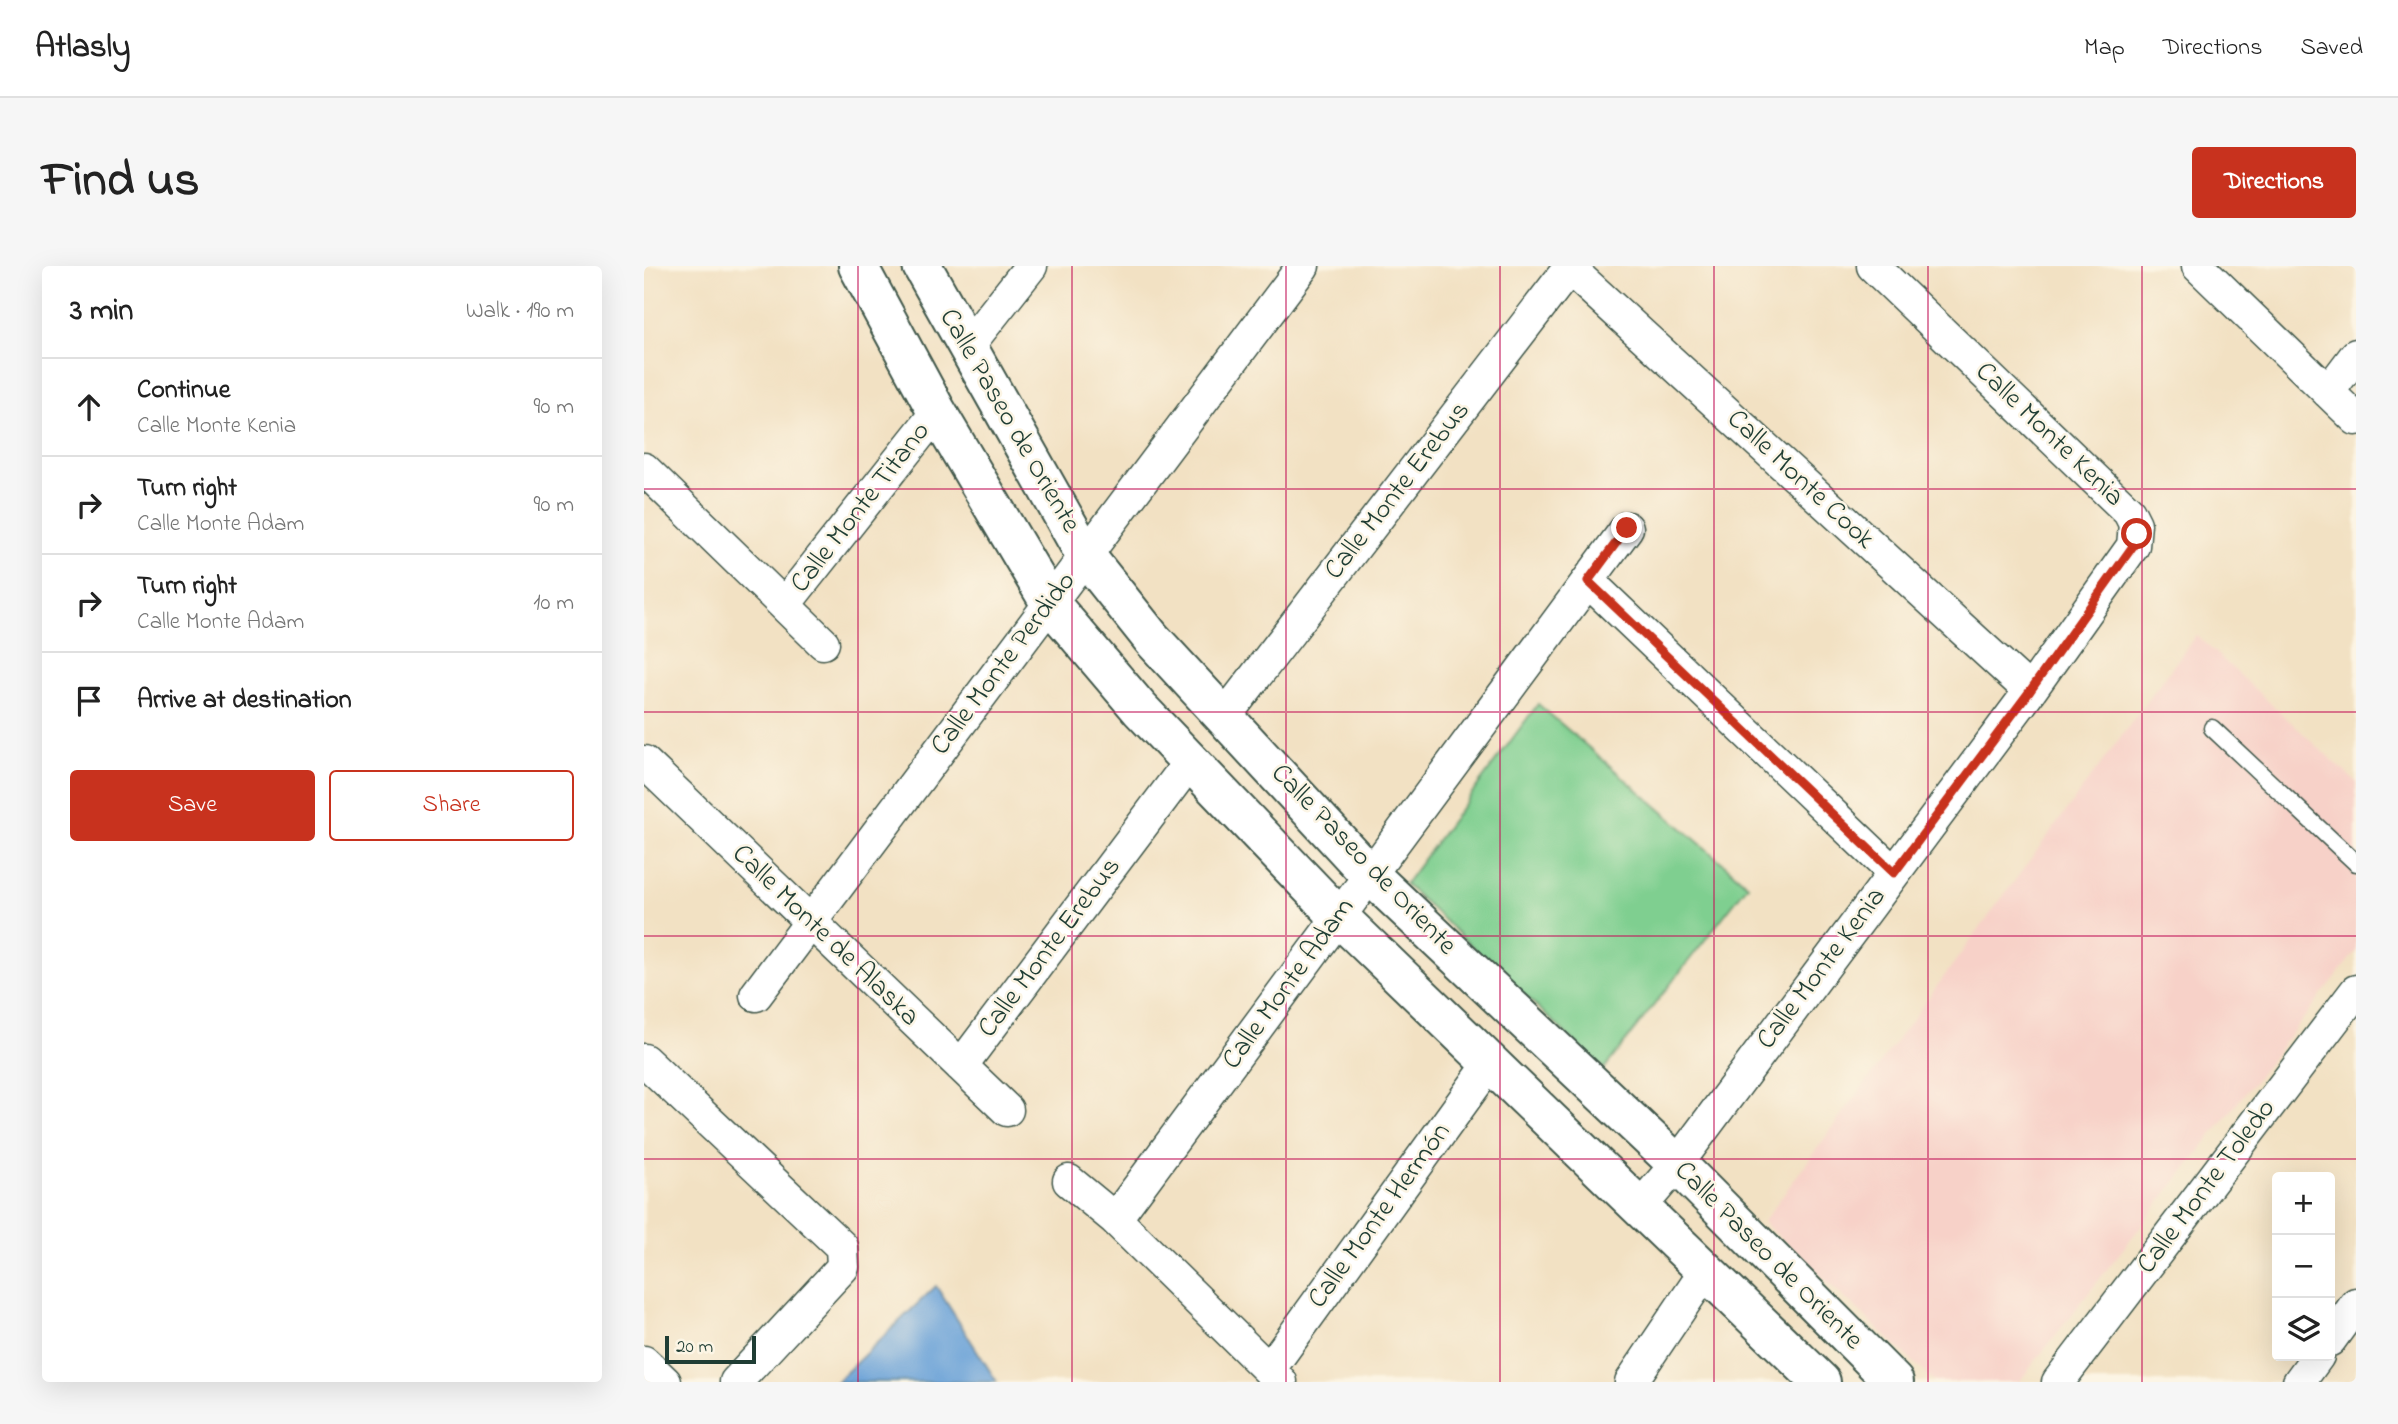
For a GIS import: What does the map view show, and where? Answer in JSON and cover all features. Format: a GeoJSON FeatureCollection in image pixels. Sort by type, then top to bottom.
{"type":"FeatureCollection","features":[{"type":"Feature","properties":{"kind":"street","name":"Calle Paseo de Oriente"},"geometry":{"type":"LineString","coordinates":[[858,266],[937,411],[1050,603],[1189,763],[1339,917],[1707,1269],[1821,1382]]}},
{"type":"Feature","properties":{"kind":"street","name":"Calle Paseo de Oriente"},"geometry":{"type":"LineString","coordinates":[[922,266],[1085,555],[1152,639],[1370,875],[1676,1164],[1894,1382]]}},
{"type":"Feature","properties":{"kind":"street"},"geometry":{"type":"LineString","coordinates":[[967,347],[1031,266]]}},
{"type":"Feature","properties":{"kind":"street","name":"Calle Monte Perdido"},"geometry":{"type":"LineString","coordinates":[[756,995],[1303,266]]}},
{"type":"Feature","properties":{"kind":"street","name":"Calle Monte Kenia"},"geometry":{"type":"LineString","coordinates":[[1641,1206],[1676,1164],[2030,691],[2133,546],[2137,534],[2129,512],[1873,266]]}},
{"type":"Feature","properties":{"kind":"street","name":"Calle Monte Cook"},"geometry":{"type":"LineString","coordinates":[[1570,267],[2030,691]]}},
{"type":"Feature","properties":{"kind":"street","name":"Calle Monte Erebus"},"geometry":{"type":"LineString","coordinates":[[1225,716],[1570,267]]}},
{"type":"Feature","properties":{"kind":"street"},"geometry":{"type":"LineString","coordinates":[[2204,268],[2356,419]]}},
{"type":"Feature","properties":{"kind":"street"},"geometry":{"type":"LineString","coordinates":[[2328,392],[2356,355]]}},
{"type":"Feature","properties":{"kind":"street","name":"Calle Monte Titano"},"geometry":{"type":"LineString","coordinates":[[785,604],[937,411]]}},
{"type":"Feature","properties":{"kind":"street"},"geometry":{"type":"LineString","coordinates":[[644,469],[823,643]]}},
{"type":"Feature","properties":{"kind":"street","name":"Calle Monte Adam"},"geometry":{"type":"LineString","coordinates":[[1115,1219],[1627,528]]}},
{"type":"Feature","properties":{"kind":"street"},"geometry":{"type":"LineString","coordinates":[[1588,581],[1894,873]]}},
{"type":"Feature","properties":{"kind":"street","name":"Calle Monte de Alaska"},"geometry":{"type":"LineString","coordinates":[[644,762],[1007,1110]]}},
{"type":"Feature","properties":{"kind":"street","name":"Calle Monte Erebus"},"geometry":{"type":"LineString","coordinates":[[961,1066],[1189,763]]}},
{"type":"Feature","properties":{"kind":"street","name":"Calle Monte Toledo"},"geometry":{"type":"LineString","coordinates":[[2058,1382],[2356,991]]}},
{"type":"Feature","properties":{"kind":"street"},"geometry":{"type":"LineString","coordinates":[[644,1060],[842,1247],[843,1267],[736,1382]]}},
{"type":"Feature","properties":{"kind":"street","name":"Calle Monte Hermón"},"geometry":{"type":"LineString","coordinates":[[1275,1376],[1492,1062]]}},
{"type":"Feature","properties":{"kind":"street"},"geometry":{"type":"LineString","coordinates":[[1069,1181],[1115,1219],[1275,1376]]}},
{"type":"Feature","properties":{"kind":"street"},"geometry":{"type":"LineString","coordinates":[[1631,1382],[1707,1269]]}},
{"type":"Feature","properties":{"kind":"street"},"geometry":{"type":"LineString","coordinates":[[2335,1333],[2356,1304]]}},
{"type":"Feature","properties":{"kind":"street"},"geometry":{"type":"LineString","coordinates":[[2299,1382],[2314,1361]]}},
{"type":"Feature","properties":{"kind":"street"},"geometry":{"type":"LineString","coordinates":[[644,1362],[665,1382]]}},
{"type":"Feature","properties":{"kind":"lane"},"geometry":{"type":"LineString","coordinates":[[2212,729],[2356,863]]}},
{"type":"Feature","properties":{"kind":"shaded area"},"geometry":{"type":"Polygon","coordinates":[[[2196,635],[2356,782],[2356,951],[2019,1382],[1935,1382],[1763,1222],[2196,635]]]}},
{"type":"Feature","properties":{"kind":"green space"},"geometry":{"type":"Polygon","coordinates":[[[1538,704],[1748,885],[1604,1069],[1405,884],[1538,704]]]}},
{"type":"Feature","properties":{"kind":"water"},"geometry":{"type":"Polygon","coordinates":[[[936,1286],[997,1382],[836,1382],[936,1286]]]}},
{"type":"Feature","properties":{"kind":"route"},"geometry":{"type":"LineString","coordinates":[[1627,528],[1588,581],[1894,873],[2030,691],[2133,546],[2137,534]]}}]}
